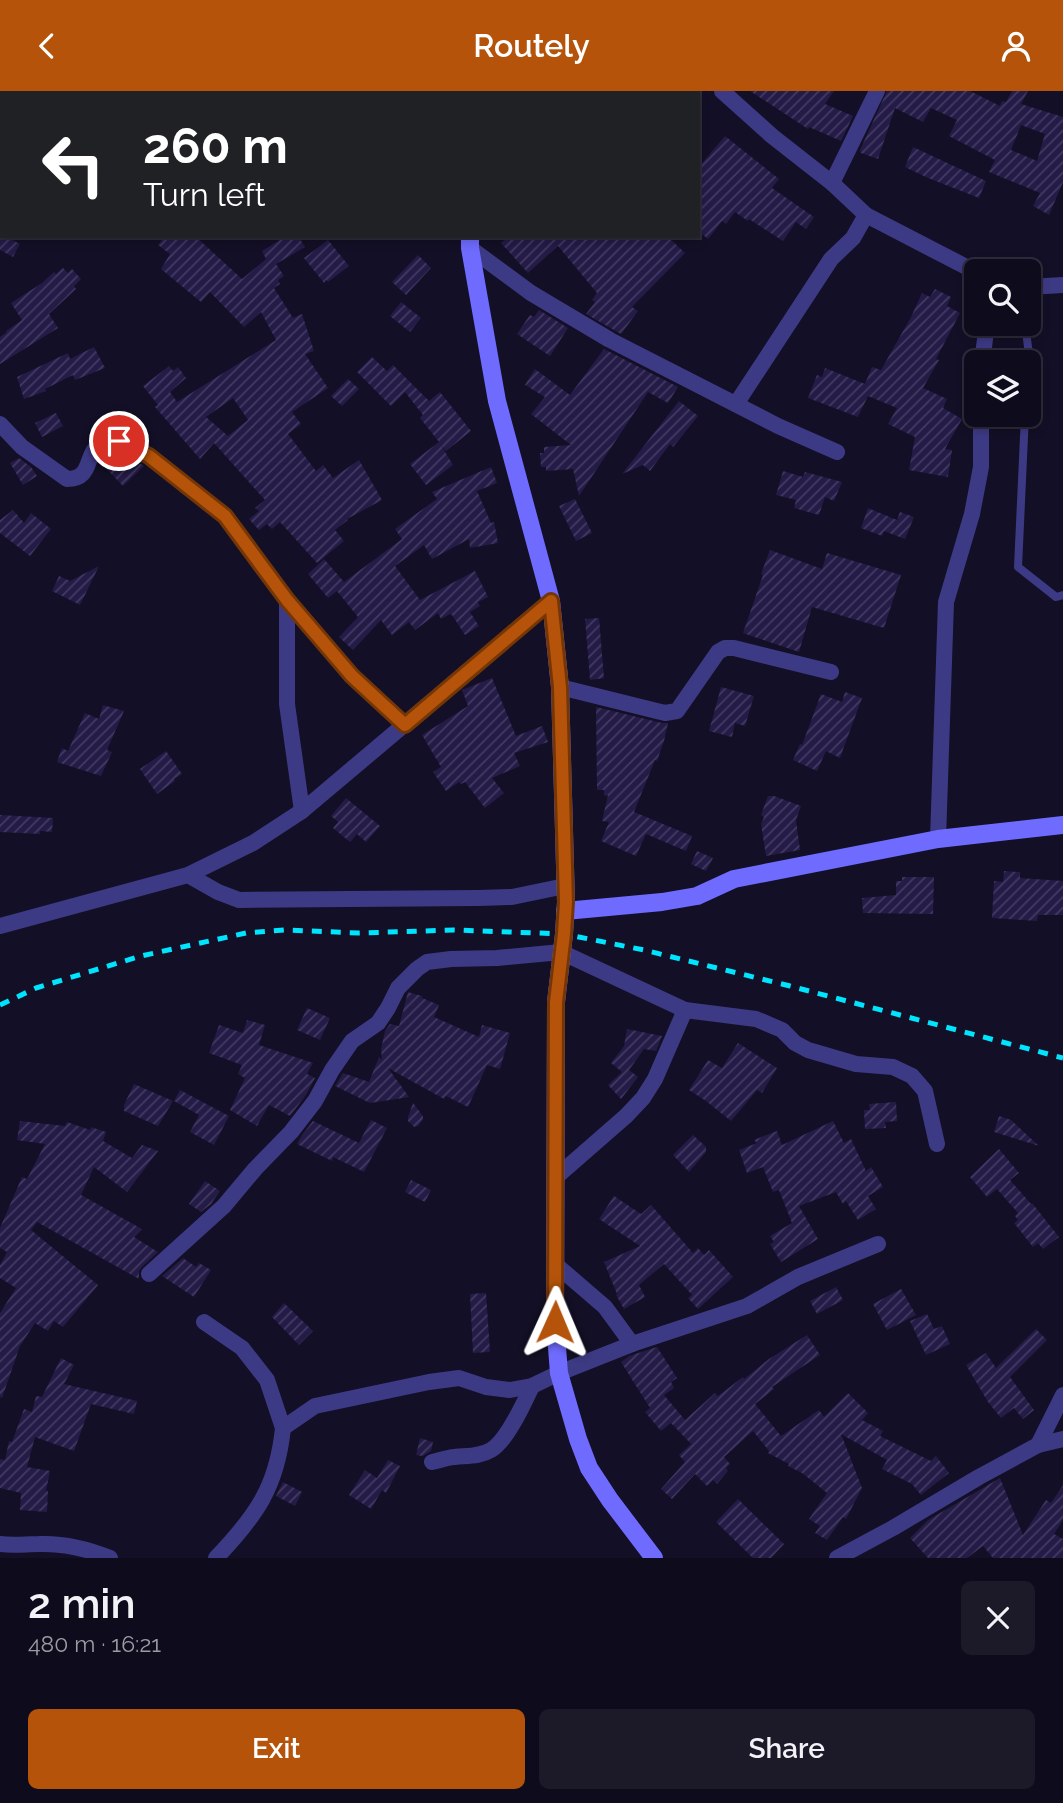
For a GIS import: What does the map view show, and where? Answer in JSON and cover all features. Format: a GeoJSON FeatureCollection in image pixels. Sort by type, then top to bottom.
{"type":"FeatureCollection","features":[{"type":"Feature","properties":{"kind":"main road"},"geometry":{"type":"LineString","coordinates":[[470,242],[497,401],[551,601],[560,687],[565,911],[556,1002],[555,1322],[559,1373],[589,1468],[654,1558]]}},
{"type":"Feature","properties":{"kind":"main road"},"geometry":{"type":"LineString","coordinates":[[565,911],[697,896],[734,879],[938,839],[1063,825]]}},
{"type":"Feature","properties":{"kind":"street"},"geometry":{"type":"LineString","coordinates":[[722,91],[866,215],[964,266]]}},
{"type":"Feature","properties":{"kind":"street"},"geometry":{"type":"LineString","coordinates":[[832,183],[877,91]]}},
{"type":"Feature","properties":{"kind":"street"},"geometry":{"type":"LineString","coordinates":[[736,404],[831,259],[853,238],[866,215]]}},
{"type":"Feature","properties":{"kind":"street"},"geometry":{"type":"LineString","coordinates":[[470,242],[531,293],[610,340],[778,426],[837,452]]}},
{"type":"Feature","properties":{"kind":"street"},"geometry":{"type":"LineString","coordinates":[[1041,286],[1063,285]]}},
{"type":"Feature","properties":{"kind":"street"},"geometry":{"type":"LineString","coordinates":[[0,424],[22,447],[67,479],[81,475],[99,445],[109,439],[130,445],[149,456],[225,516],[287,600],[352,676],[405,725]]}},
{"type":"Feature","properties":{"kind":"street"},"geometry":{"type":"LineString","coordinates":[[938,839],[946,602],[972,514],[981,467],[981,427]]}},
{"type":"Feature","properties":{"kind":"street"},"geometry":{"type":"LineString","coordinates":[[287,600],[287,704],[302,811]]}},
{"type":"Feature","properties":{"kind":"street"},"geometry":{"type":"LineString","coordinates":[[0,926],[188,874],[253,843],[302,811],[551,601]]}},
{"type":"Feature","properties":{"kind":"street"},"geometry":{"type":"LineString","coordinates":[[560,687],[665,713],[677,711],[719,652],[725,648],[831,672]]}},
{"type":"Feature","properties":{"kind":"street"},"geometry":{"type":"LineString","coordinates":[[188,874],[218,892],[239,900],[512,897],[565,886]]}},
{"type":"Feature","properties":{"kind":"street"},"geometry":{"type":"LineString","coordinates":[[149,1274],[224,1206],[291,1132],[315,1101],[352,1041],[378,1023],[398,988],[427,962],[561,951],[685,1010],[756,1019],[782,1030],[807,1050],[856,1063],[893,1067],[912,1076],[925,1091],[937,1144]]}},
{"type":"Feature","properties":{"kind":"street"},"geometry":{"type":"LineString","coordinates":[[555,1178],[643,1098],[685,1010]]}},
{"type":"Feature","properties":{"kind":"street"},"geometry":{"type":"LineString","coordinates":[[283,1428],[315,1406],[439,1381],[459,1378],[486,1387],[510,1390],[532,1386],[632,1344],[747,1306],[798,1277],[877,1244]]}},
{"type":"Feature","properties":{"kind":"street"},"geometry":{"type":"LineString","coordinates":[[555,1264],[604,1307],[632,1344]]}},
{"type":"Feature","properties":{"kind":"street"},"geometry":{"type":"LineString","coordinates":[[204,1322],[242,1348],[268,1380],[283,1428],[274,1477],[260,1505],[216,1558]]}},
{"type":"Feature","properties":{"kind":"street"},"geometry":{"type":"LineString","coordinates":[[432,1462],[491,1450],[517,1416],[532,1386]]}},
{"type":"Feature","properties":{"kind":"street"},"geometry":{"type":"LineString","coordinates":[[1038,1445],[1063,1395]]}},
{"type":"Feature","properties":{"kind":"street"},"geometry":{"type":"LineString","coordinates":[[837,1558],[1038,1445],[1063,1439]]}},
{"type":"Feature","properties":{"kind":"street"},"geometry":{"type":"LineString","coordinates":[[0,1544],[9,1546],[41,1543],[62,1552],[90,1550],[110,1558]]}},
{"type":"Feature","properties":{"kind":"lane"},"geometry":{"type":"LineString","coordinates":[[1025,427],[1018,567],[1056,597],[1063,595]]}},
{"type":"Feature","properties":{"kind":"building"},"geometry":{"type":"Polygon","coordinates":[[[750,91],[834,91],[825,104],[853,116],[841,141],[809,127],[808,129],[750,91]]]}},
{"type":"Feature","properties":{"kind":"building"},"geometry":{"type":"Polygon","coordinates":[[[887,91],[970,91],[1000,106],[1002,101],[1006,102],[1012,91],[1028,91],[1021,104],[1063,117],[1063,182],[1049,215],[1033,206],[1040,193],[989,172],[995,160],[949,136],[957,120],[931,108],[923,122],[895,108],[878,159],[861,153],[887,91]],[[1021,125],[1011,150],[1037,161],[1045,134],[1021,125]]]}},
{"type":"Feature","properties":{"kind":"building"},"geometry":{"type":"Polygon","coordinates":[[[725,136],[779,179],[772,188],[814,217],[806,229],[796,222],[783,241],[735,212],[726,224],[722,221],[708,239],[700,233],[700,166],[725,136]]]}},
{"type":"Feature","properties":{"kind":"building"},"geometry":{"type":"Polygon","coordinates":[[[913,147],[986,181],[979,198],[905,167],[913,147]]]}},
{"type":"Feature","properties":{"kind":"building"},"geometry":{"type":"Polygon","coordinates":[[[0,238],[9,238],[20,244],[13,257],[0,250],[0,238]]]}},
{"type":"Feature","properties":{"kind":"building"},"geometry":{"type":"Polygon","coordinates":[[[163,238],[197,238],[242,279],[266,259],[262,251],[283,238],[299,238],[305,247],[276,264],[284,276],[274,288],[293,318],[302,314],[314,351],[305,354],[328,388],[292,412],[301,424],[288,434],[316,471],[323,465],[333,478],[359,460],[382,500],[347,519],[335,530],[344,541],[317,563],[280,522],[272,529],[267,524],[259,530],[249,519],[259,511],[255,508],[265,500],[214,443],[200,459],[155,407],[158,405],[143,386],[169,366],[173,371],[178,367],[186,378],[170,392],[177,402],[276,340],[261,312],[244,327],[210,292],[201,302],[161,269],[170,254],[158,245],[163,238]],[[233,398],[206,417],[228,436],[248,420],[233,398]]]}},
{"type":"Feature","properties":{"kind":"building"},"geometry":{"type":"Polygon","coordinates":[[[507,238],[669,238],[685,253],[632,307],[638,311],[621,334],[586,314],[595,302],[592,300],[597,293],[558,246],[528,273],[501,243],[507,238]]]}},
{"type":"Feature","properties":{"kind":"building"},"geometry":{"type":"Polygon","coordinates":[[[328,240],[349,266],[324,283],[304,258],[328,240]]]}},
{"type":"Feature","properties":{"kind":"building"},"geometry":{"type":"Polygon","coordinates":[[[418,255],[431,268],[406,295],[392,282],[418,255]]]}},
{"type":"Feature","properties":{"kind":"building"},"geometry":{"type":"Polygon","coordinates":[[[63,268],[68,273],[72,269],[81,279],[74,286],[76,289],[49,314],[58,328],[0,364],[0,337],[22,320],[11,303],[63,268]]]}},
{"type":"Feature","properties":{"kind":"building"},"geometry":{"type":"Polygon","coordinates":[[[935,289],[951,297],[947,306],[960,313],[923,388],[947,399],[943,408],[962,419],[945,449],[952,450],[948,477],[909,470],[915,437],[888,424],[897,408],[868,396],[858,417],[808,398],[817,375],[822,377],[825,368],[865,384],[872,367],[881,370],[922,293],[930,297],[935,289]]]}},
{"type":"Feature","properties":{"kind":"building"},"geometry":{"type":"Polygon","coordinates":[[[401,302],[421,318],[410,332],[390,316],[401,302]]]}},
{"type":"Feature","properties":{"kind":"building"},"geometry":{"type":"Polygon","coordinates":[[[539,310],[568,328],[550,356],[517,334],[530,315],[534,317],[539,310]]]}},
{"type":"Feature","properties":{"kind":"building"},"geometry":{"type":"Polygon","coordinates":[[[94,347],[105,368],[75,380],[73,375],[45,389],[46,391],[24,399],[17,377],[68,353],[70,359],[94,347]]]}},
{"type":"Feature","properties":{"kind":"building"},"geometry":{"type":"Polygon","coordinates":[[[604,349],[678,387],[668,403],[648,392],[579,496],[573,469],[546,471],[546,467],[541,467],[540,453],[544,453],[544,447],[571,445],[531,414],[545,397],[525,385],[535,369],[570,395],[604,349]]]}},
{"type":"Feature","properties":{"kind":"building"},"geometry":{"type":"Polygon","coordinates":[[[372,357],[387,371],[393,365],[429,401],[440,392],[471,431],[446,451],[441,445],[453,465],[426,485],[410,464],[439,442],[420,418],[423,415],[405,392],[391,406],[357,372],[372,357]]]}},
{"type":"Feature","properties":{"kind":"building"},"geometry":{"type":"Polygon","coordinates":[[[348,379],[359,389],[342,406],[331,396],[348,379]]]}},
{"type":"Feature","properties":{"kind":"building"},"geometry":{"type":"Polygon","coordinates":[[[679,401],[698,416],[673,447],[670,444],[650,471],[643,465],[622,474],[679,401]]]}},
{"type":"Feature","properties":{"kind":"building"},"geometry":{"type":"Polygon","coordinates":[[[56,413],[63,426],[42,437],[35,423],[56,413]]]}},
{"type":"Feature","properties":{"kind":"building"},"geometry":{"type":"Polygon","coordinates":[[[111,450],[144,466],[123,486],[100,462],[111,450]]]}},
{"type":"Feature","properties":{"kind":"building"},"geometry":{"type":"Polygon","coordinates":[[[19,458],[31,467],[37,476],[23,485],[10,463],[19,458]]]}},
{"type":"Feature","properties":{"kind":"building"},"geometry":{"type":"Polygon","coordinates":[[[491,467],[497,483],[477,491],[491,523],[494,522],[498,543],[470,548],[469,539],[432,559],[424,545],[395,566],[420,600],[475,571],[488,597],[478,602],[480,606],[470,612],[479,626],[465,635],[452,615],[441,619],[438,613],[415,630],[409,622],[392,635],[381,620],[353,650],[339,637],[358,617],[337,591],[328,598],[308,574],[324,559],[344,582],[402,539],[395,529],[437,499],[432,492],[491,467]]]}},
{"type":"Feature","properties":{"kind":"building"},"geometry":{"type":"Polygon","coordinates":[[[783,471],[803,477],[805,472],[842,482],[834,501],[825,497],[819,515],[794,508],[796,500],[776,495],[783,471]]]}},
{"type":"Feature","properties":{"kind":"building"},"geometry":{"type":"Polygon","coordinates":[[[575,499],[592,533],[576,541],[559,506],[575,499]]]}},
{"type":"Feature","properties":{"kind":"building"},"geometry":{"type":"Polygon","coordinates":[[[868,508],[897,520],[900,512],[914,517],[905,539],[884,531],[882,536],[861,528],[868,508]]]}},
{"type":"Feature","properties":{"kind":"building"},"geometry":{"type":"Polygon","coordinates":[[[13,510],[24,523],[31,513],[51,529],[30,556],[0,533],[0,520],[13,510]]]}},
{"type":"Feature","properties":{"kind":"building"},"geometry":{"type":"Polygon","coordinates":[[[770,550],[822,569],[827,553],[901,575],[884,628],[812,607],[799,652],[743,633],[770,550]]]}},
{"type":"Feature","properties":{"kind":"building"},"geometry":{"type":"Polygon","coordinates":[[[99,566],[80,605],[52,591],[59,576],[70,581],[99,566]]]}},
{"type":"Feature","properties":{"kind":"building"},"geometry":{"type":"Polygon","coordinates":[[[599,618],[604,678],[590,680],[585,619],[599,618]]]}},
{"type":"Feature","properties":{"kind":"building"},"geometry":{"type":"Polygon","coordinates":[[[492,678],[516,736],[542,726],[548,742],[514,753],[520,766],[492,778],[504,793],[485,808],[465,782],[459,782],[446,791],[433,772],[441,767],[422,735],[468,706],[462,690],[492,678]]]}},
{"type":"Feature","properties":{"kind":"building"},"geometry":{"type":"Polygon","coordinates":[[[721,687],[754,696],[745,726],[735,723],[732,737],[709,731],[721,687]]]}},
{"type":"Feature","properties":{"kind":"building"},"geometry":{"type":"Polygon","coordinates":[[[845,692],[862,698],[840,758],[826,751],[817,771],[793,760],[800,744],[802,745],[821,694],[842,702],[845,692]]]}},
{"type":"Feature","properties":{"kind":"building"},"geometry":{"type":"Polygon","coordinates":[[[103,705],[124,711],[107,750],[112,752],[101,776],[57,762],[62,748],[68,751],[85,713],[99,719],[103,705]]]}},
{"type":"Feature","properties":{"kind":"building"},"geometry":{"type":"Polygon","coordinates":[[[596,707],[668,723],[657,761],[655,760],[634,812],[692,836],[686,851],[646,834],[636,856],[601,841],[609,822],[602,821],[608,795],[604,796],[604,790],[597,790],[596,707]]]}},
{"type":"Feature","properties":{"kind":"building"},"geometry":{"type":"Polygon","coordinates":[[[166,751],[182,774],[157,794],[140,769],[166,751]]]}},
{"type":"Feature","properties":{"kind":"building"},"geometry":{"type":"Polygon","coordinates":[[[768,796],[801,806],[796,820],[800,850],[766,856],[761,824],[764,817],[761,815],[768,796]]]}},
{"type":"Feature","properties":{"kind":"building"},"geometry":{"type":"Polygon","coordinates":[[[346,798],[380,826],[366,842],[357,834],[350,842],[333,828],[338,822],[331,816],[346,798]]]}},
{"type":"Feature","properties":{"kind":"building"},"geometry":{"type":"Polygon","coordinates":[[[0,815],[53,818],[52,832],[0,832],[0,815]]]}},
{"type":"Feature","properties":{"kind":"building"},"geometry":{"type":"Polygon","coordinates":[[[697,851],[713,858],[706,871],[691,864],[697,851]]]}},
{"type":"Feature","properties":{"kind":"building"},"geometry":{"type":"Polygon","coordinates":[[[1004,871],[1020,872],[1020,878],[1063,881],[1063,915],[1038,915],[1037,921],[992,918],[994,881],[1003,882],[1004,871]]]}},
{"type":"Feature","properties":{"kind":"building"},"geometry":{"type":"Polygon","coordinates":[[[902,877],[934,877],[933,914],[863,913],[862,898],[896,895],[896,881],[902,881],[902,877]]]}},
{"type":"Feature","properties":{"kind":"building"},"geometry":{"type":"Polygon","coordinates":[[[408,992],[439,1005],[434,1017],[479,1037],[482,1025],[510,1033],[500,1069],[487,1065],[468,1107],[446,1096],[444,1099],[388,1068],[409,1097],[370,1103],[335,1086],[343,1073],[369,1082],[379,1057],[382,1060],[381,1049],[385,1031],[390,1024],[399,1026],[408,992]]]}},
{"type":"Feature","properties":{"kind":"building"},"geometry":{"type":"Polygon","coordinates":[[[307,1008],[330,1018],[320,1040],[297,1030],[307,1008]]]}},
{"type":"Feature","properties":{"kind":"building"},"geometry":{"type":"Polygon","coordinates":[[[247,1020],[265,1025],[259,1045],[313,1063],[307,1074],[315,1078],[290,1116],[269,1105],[257,1126],[230,1110],[245,1078],[238,1074],[242,1065],[209,1053],[219,1025],[243,1033],[247,1020]]]}},
{"type":"Feature","properties":{"kind":"building"},"geometry":{"type":"Polygon","coordinates":[[[627,1029],[662,1036],[656,1051],[644,1049],[629,1070],[638,1077],[621,1099],[608,1085],[622,1072],[611,1063],[624,1046],[627,1029]]]}},
{"type":"Feature","properties":{"kind":"building"},"geometry":{"type":"Polygon","coordinates":[[[738,1043],[777,1068],[762,1093],[757,1090],[731,1121],[689,1090],[708,1060],[722,1068],[738,1043]]]}},
{"type":"Feature","properties":{"kind":"building"},"geometry":{"type":"Polygon","coordinates":[[[134,1084],[173,1101],[158,1126],[124,1111],[134,1084]]]}},
{"type":"Feature","properties":{"kind":"building"},"geometry":{"type":"Polygon","coordinates":[[[180,1090],[229,1116],[214,1145],[190,1132],[199,1115],[174,1101],[180,1090]]]}},
{"type":"Feature","properties":{"kind":"building"},"geometry":{"type":"Polygon","coordinates":[[[896,1102],[897,1121],[885,1122],[886,1128],[865,1129],[864,1110],[870,1110],[869,1104],[896,1102]]]}},
{"type":"Feature","properties":{"kind":"building"},"geometry":{"type":"Polygon","coordinates":[[[413,1103],[423,1116],[423,1120],[414,1127],[408,1121],[413,1103]]]}},
{"type":"Feature","properties":{"kind":"building"},"geometry":{"type":"Polygon","coordinates":[[[999,1116],[1011,1120],[1039,1146],[994,1132],[999,1116]]]}},
{"type":"Feature","properties":{"kind":"building"},"geometry":{"type":"Polygon","coordinates":[[[371,1120],[387,1128],[364,1172],[333,1157],[332,1161],[297,1144],[313,1121],[359,1143],[371,1120]]]}},
{"type":"Feature","properties":{"kind":"building"},"geometry":{"type":"Polygon","coordinates":[[[20,1121],[65,1126],[67,1122],[90,1130],[91,1127],[106,1132],[103,1141],[132,1158],[142,1145],[158,1151],[127,1192],[94,1167],[81,1195],[142,1229],[134,1237],[158,1252],[139,1271],[139,1279],[37,1222],[31,1230],[98,1285],[63,1327],[54,1321],[48,1331],[35,1323],[20,1346],[2,1398],[0,1313],[16,1288],[0,1278],[0,1265],[7,1252],[0,1248],[0,1228],[22,1177],[27,1179],[45,1144],[17,1140],[20,1121]]]}},
{"type":"Feature","properties":{"kind":"building"},"geometry":{"type":"Polygon","coordinates":[[[833,1121],[844,1143],[851,1139],[866,1171],[871,1167],[883,1187],[868,1196],[876,1209],[858,1220],[846,1201],[843,1204],[836,1192],[799,1206],[818,1239],[781,1262],[770,1244],[774,1242],[770,1236],[792,1223],[779,1190],[773,1192],[763,1167],[747,1173],[739,1150],[757,1143],[754,1140],[777,1131],[782,1145],[833,1121]]]}},
{"type":"Feature","properties":{"kind":"building"},"geometry":{"type":"Polygon","coordinates":[[[693,1135],[706,1147],[706,1152],[689,1172],[673,1155],[693,1135]]]}},
{"type":"Feature","properties":{"kind":"building"},"geometry":{"type":"Polygon","coordinates":[[[999,1149],[1019,1173],[1010,1180],[1059,1237],[1043,1249],[1038,1243],[1033,1247],[1014,1223],[1018,1220],[1015,1216],[1018,1213],[997,1189],[987,1197],[970,1177],[999,1149]]]}},
{"type":"Feature","properties":{"kind":"building"},"geometry":{"type":"Polygon","coordinates":[[[411,1180],[431,1190],[425,1202],[405,1192],[411,1180]]]}},
{"type":"Feature","properties":{"kind":"building"},"geometry":{"type":"Polygon","coordinates":[[[205,1181],[220,1191],[201,1212],[189,1204],[205,1181]]]}},
{"type":"Feature","properties":{"kind":"building"},"geometry":{"type":"Polygon","coordinates":[[[614,1196],[641,1214],[651,1205],[693,1253],[698,1248],[704,1255],[709,1250],[733,1277],[698,1309],[688,1298],[692,1295],[664,1264],[639,1285],[645,1297],[624,1309],[604,1262],[640,1246],[599,1219],[614,1196]]]}},
{"type":"Feature","properties":{"kind":"building"},"geometry":{"type":"Polygon","coordinates":[[[183,1258],[196,1267],[199,1263],[211,1270],[194,1297],[162,1276],[183,1258]]]}},
{"type":"Feature","properties":{"kind":"building"},"geometry":{"type":"Polygon","coordinates":[[[836,1287],[843,1300],[817,1314],[810,1301],[836,1287]]]}},
{"type":"Feature","properties":{"kind":"building"},"geometry":{"type":"Polygon","coordinates":[[[901,1289],[916,1315],[887,1330],[873,1304],[901,1289]]]}},
{"type":"Feature","properties":{"kind":"building"},"geometry":{"type":"Polygon","coordinates":[[[486,1293],[490,1352],[473,1353],[470,1294],[486,1293]]]}},
{"type":"Feature","properties":{"kind":"building"},"geometry":{"type":"Polygon","coordinates":[[[284,1303],[313,1331],[299,1345],[272,1317],[284,1303]]]}},
{"type":"Feature","properties":{"kind":"building"},"geometry":{"type":"Polygon","coordinates":[[[927,1314],[934,1329],[942,1326],[950,1344],[926,1355],[910,1321],[927,1314]]]}},
{"type":"Feature","properties":{"kind":"building"},"geometry":{"type":"Polygon","coordinates":[[[1036,1329],[1047,1340],[1010,1377],[1034,1410],[1023,1419],[1014,1408],[1001,1418],[966,1365],[986,1353],[996,1368],[1036,1329]]]}},
{"type":"Feature","properties":{"kind":"building"},"geometry":{"type":"Polygon","coordinates":[[[807,1335],[820,1355],[772,1387],[774,1389],[755,1404],[781,1436],[819,1410],[824,1417],[848,1393],[868,1413],[862,1420],[883,1431],[880,1436],[931,1461],[936,1456],[949,1473],[921,1495],[912,1484],[882,1469],[887,1460],[841,1434],[862,1488],[846,1519],[843,1517],[827,1540],[815,1533],[820,1526],[809,1519],[827,1493],[802,1473],[788,1466],[789,1464],[768,1453],[753,1431],[724,1457],[730,1464],[726,1468],[728,1471],[717,1484],[713,1480],[707,1486],[695,1474],[672,1499],[661,1489],[685,1462],[679,1455],[691,1444],[671,1423],[661,1431],[645,1412],[650,1408],[621,1362],[629,1356],[657,1347],[677,1378],[671,1382],[674,1388],[664,1395],[685,1420],[715,1393],[718,1396],[807,1335]]]}},
{"type":"Feature","properties":{"kind":"building"},"geometry":{"type":"Polygon","coordinates":[[[61,1358],[74,1365],[64,1384],[137,1401],[134,1414],[91,1404],[74,1451],[35,1437],[27,1467],[50,1471],[46,1491],[47,1512],[20,1510],[21,1493],[0,1488],[0,1459],[5,1460],[9,1441],[12,1442],[24,1409],[32,1412],[36,1396],[42,1397],[61,1358]]]}},
{"type":"Feature","properties":{"kind":"building"},"geometry":{"type":"Polygon","coordinates":[[[420,1438],[433,1442],[431,1451],[423,1456],[416,1455],[420,1438]]]}},
{"type":"Feature","properties":{"kind":"building"},"geometry":{"type":"Polygon","coordinates":[[[388,1460],[400,1466],[386,1493],[382,1490],[371,1509],[349,1495],[365,1470],[377,1478],[388,1460]]]}},
{"type":"Feature","properties":{"kind":"building"},"geometry":{"type":"Polygon","coordinates":[[[1000,1478],[1023,1535],[1046,1500],[1051,1503],[1063,1485],[1063,1520],[1054,1534],[1063,1539],[1063,1558],[993,1558],[983,1546],[967,1558],[928,1558],[910,1538],[928,1520],[1000,1478]]]}},
{"type":"Feature","properties":{"kind":"building"},"geometry":{"type":"Polygon","coordinates":[[[283,1482],[302,1492],[295,1506],[276,1496],[283,1482]]]}},
{"type":"Feature","properties":{"kind":"building"},"geometry":{"type":"Polygon","coordinates":[[[738,1499],[784,1544],[771,1558],[753,1558],[716,1522],[738,1499]]]}},
{"type":"Feature","properties":{"kind":"railway"},"geometry":{"type":"LineString","coordinates":[[0,1005],[36,988],[141,956],[246,933],[284,930],[359,933],[454,930],[564,934],[644,950],[790,986],[1063,1058]]}},
{"type":"Feature","properties":{"kind":"route"},"geometry":{"type":"LineString","coordinates":[[119,441],[149,456],[225,516],[287,600],[352,676],[405,725],[551,601],[560,687],[566,902],[556,1002],[555,1322]]}}]}
